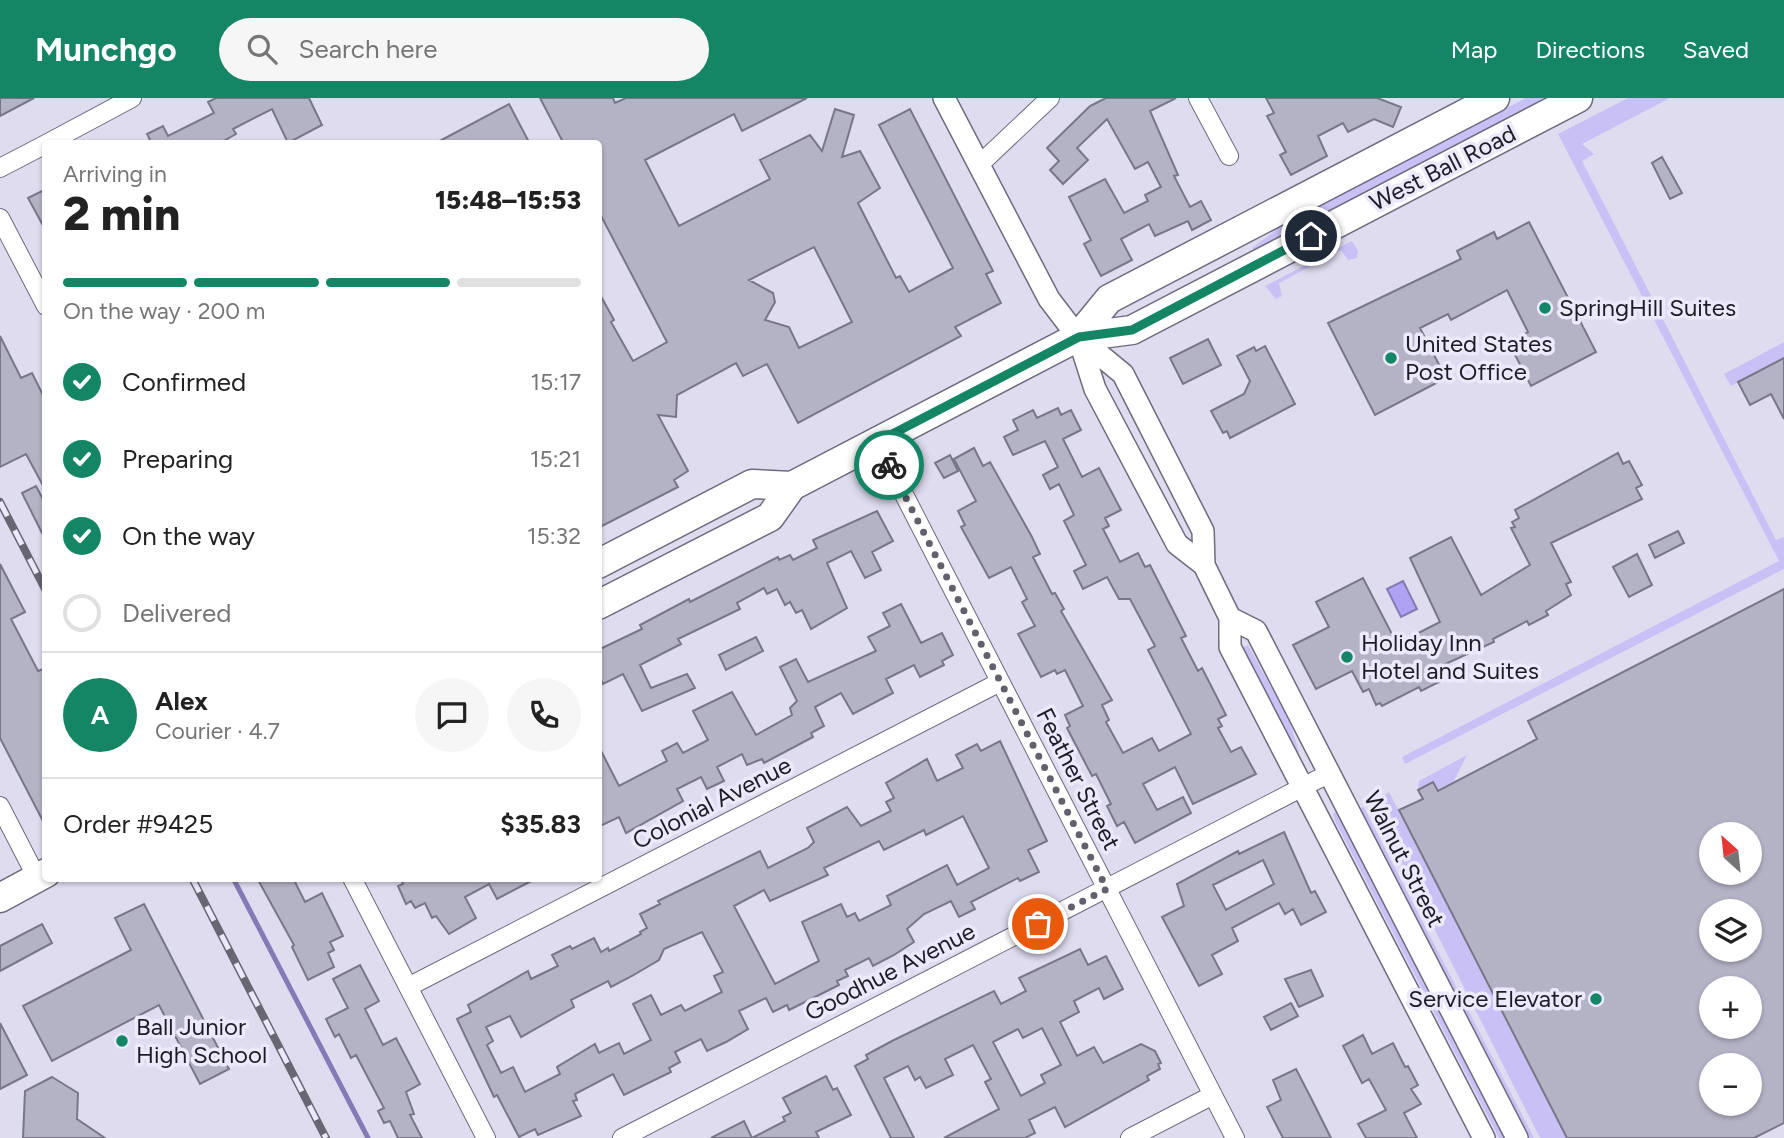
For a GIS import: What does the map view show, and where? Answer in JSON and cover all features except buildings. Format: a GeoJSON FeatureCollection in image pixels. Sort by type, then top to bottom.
{"type":"FeatureCollection","features":[{"type":"Feature","properties":{"kind":"main road","name":"West Ball Road"},"geometry":{"type":"LineString","coordinates":[[1079,337],[1109,299],[1495,98]]}},
{"type":"Feature","properties":{"kind":"main road","name":"West Ball Road"},"geometry":{"type":"LineString","coordinates":[[602,603],[770,517],[792,486],[1079,337],[1132,330],[1578,98]]}},
{"type":"Feature","properties":{"kind":"main road"},"geometry":{"type":"LineString","coordinates":[[602,562],[752,484],[792,486]]}},
{"type":"Feature","properties":{"kind":"main road"},"geometry":{"type":"LineString","coordinates":[[0,898],[41,875]]}},
{"type":"Feature","properties":{"kind":"street"},"geometry":{"type":"LineString","coordinates":[[53,140],[132,98]]}},
{"type":"Feature","properties":{"kind":"street"},"geometry":{"type":"LineString","coordinates":[[944,98],[1049,299],[1079,337],[1123,374],[1203,531],[1204,565],[1230,618],[1230,647],[1484,1138]]}},
{"type":"Feature","properties":{"kind":"street"},"geometry":{"type":"LineString","coordinates":[[979,165],[1050,98]]}},
{"type":"Feature","properties":{"kind":"street"},"geometry":{"type":"LineString","coordinates":[[1198,98],[1229,156]]}},
{"type":"Feature","properties":{"kind":"street"},"geometry":{"type":"LineString","coordinates":[[0,168],[42,146]]}},
{"type":"Feature","properties":{"kind":"street"},"geometry":{"type":"LineString","coordinates":[[0,218],[42,298]]}},
{"type":"Feature","properties":{"kind":"street"},"geometry":{"type":"LineString","coordinates":[[1079,337],[1095,389],[1177,544],[1204,565]]}},
{"type":"Feature","properties":{"kind":"street","name":"Feather Street"},"geometry":{"type":"LineString","coordinates":[[877,442],[1235,1138]]}},
{"type":"Feature","properties":{"kind":"street","name":"Walnut Street"},"geometry":{"type":"LineString","coordinates":[[1230,618],[1256,631],[1517,1138]]}},
{"type":"Feature","properties":{"kind":"street","name":"Colonial Avenue"},"geometry":{"type":"LineString","coordinates":[[408,987],[1000,682]]}},
{"type":"Feature","properties":{"kind":"street","name":"Goodhue Avenue"},"geometry":{"type":"LineString","coordinates":[[622,1138],[1330,773]]}},
{"type":"Feature","properties":{"kind":"street"},"geometry":{"type":"LineString","coordinates":[[0,806],[41,875]]}},
{"type":"Feature","properties":{"kind":"street"},"geometry":{"type":"LineString","coordinates":[[354,882],[486,1138]]}},
{"type":"Feature","properties":{"kind":"street"},"geometry":{"type":"LineString","coordinates":[[1130,1138],[1213,1096]]}},
{"type":"Feature","properties":{"kind":"shaded area"},"geometry":{"type":"Polygon","coordinates":[[[1526,98],[1547,98],[1254,251],[1252,248],[1284,224],[1526,98]]]}},
{"type":"Feature","properties":{"kind":"shaded area"},"geometry":{"type":"Polygon","coordinates":[[[1628,98],[1670,98],[1582,144],[1594,154],[1582,161],[1776,540],[1784,537],[1784,569],[1405,764],[1402,757],[1779,561],[1558,134],[1628,98]]]}},
{"type":"Feature","properties":{"kind":"shaded area"},"geometry":{"type":"Polygon","coordinates":[[[1352,241],[1358,251],[1357,258],[1348,260],[1341,250],[1279,283],[1282,296],[1276,299],[1265,286],[1352,241]]]}},
{"type":"Feature","properties":{"kind":"shaded area"},"geometry":{"type":"Polygon","coordinates":[[[1784,342],[1784,358],[1731,386],[1724,374],[1784,342]]]}},
{"type":"Feature","properties":{"kind":"shaded area"},"geometry":{"type":"Polygon","coordinates":[[[1403,581],[1417,609],[1401,617],[1387,589],[1403,581]]]}},
{"type":"Feature","properties":{"kind":"shaded area"},"geometry":{"type":"Polygon","coordinates":[[[1248,645],[1290,722],[1299,752],[1297,755],[1241,649],[1248,645]]]}},
{"type":"Feature","properties":{"kind":"shaded area"},"geometry":{"type":"Polygon","coordinates":[[[1467,755],[1453,783],[1438,791],[1433,782],[1418,790],[1419,781],[1467,755]]]}},
{"type":"Feature","properties":{"kind":"shaded area"},"geometry":{"type":"Polygon","coordinates":[[[1389,792],[1567,1138],[1540,1138],[1372,805],[1389,792]]]}},
{"type":"Feature","properties":{"kind":"shaded area"},"geometry":{"type":"Polygon","coordinates":[[[1363,806],[1534,1138],[1527,1138],[1367,830],[1370,826],[1359,812],[1363,806]]]}},
{"type":"Feature","properties":{"kind":"shaded area"},"geometry":{"type":"Polygon","coordinates":[[[1337,810],[1508,1138],[1499,1138],[1335,821],[1333,814],[1337,810]]]}},
{"type":"Feature","properties":{"kind":"waterway"},"geometry":{"type":"LineString","coordinates":[[235,882],[368,1138]]}},
{"type":"Feature","properties":{"kind":"railway"},"geometry":{"type":"LineString","coordinates":[[0,502],[42,583]]}},
{"type":"Feature","properties":{"kind":"railway"},"geometry":{"type":"LineString","coordinates":[[194,882],[326,1138]]}},
{"type":"Feature","properties":{"kind":"way so far"},"geometry":{"type":"LineString","coordinates":[[889,465],[1107,889],[1038,924]]}},
{"type":"Feature","properties":{"kind":"place","name":"SpringHill Suites"},"geometry":{"type":"Point","coordinates":[1545,308]}},
{"type":"Feature","properties":{"kind":"place","name":"United States Post Office"},"geometry":{"type":"Point","coordinates":[1391,358]}},
{"type":"Feature","properties":{"kind":"place","name":"Holiday Inn Hotel and Suites"},"geometry":{"type":"Point","coordinates":[1347,657]}},
{"type":"Feature","properties":{"kind":"place","name":"Service Elevator"},"geometry":{"type":"Point","coordinates":[1596,999]}},
{"type":"Feature","properties":{"kind":"place","name":"Ball Junior High School"},"geometry":{"type":"Point","coordinates":[122,1041]}},
{"type":"Feature","properties":{"kind":"route"},"geometry":{"type":"LineString","coordinates":[[889,465],[877,442],[1079,337],[1132,330],[1311,236]]}}]}
